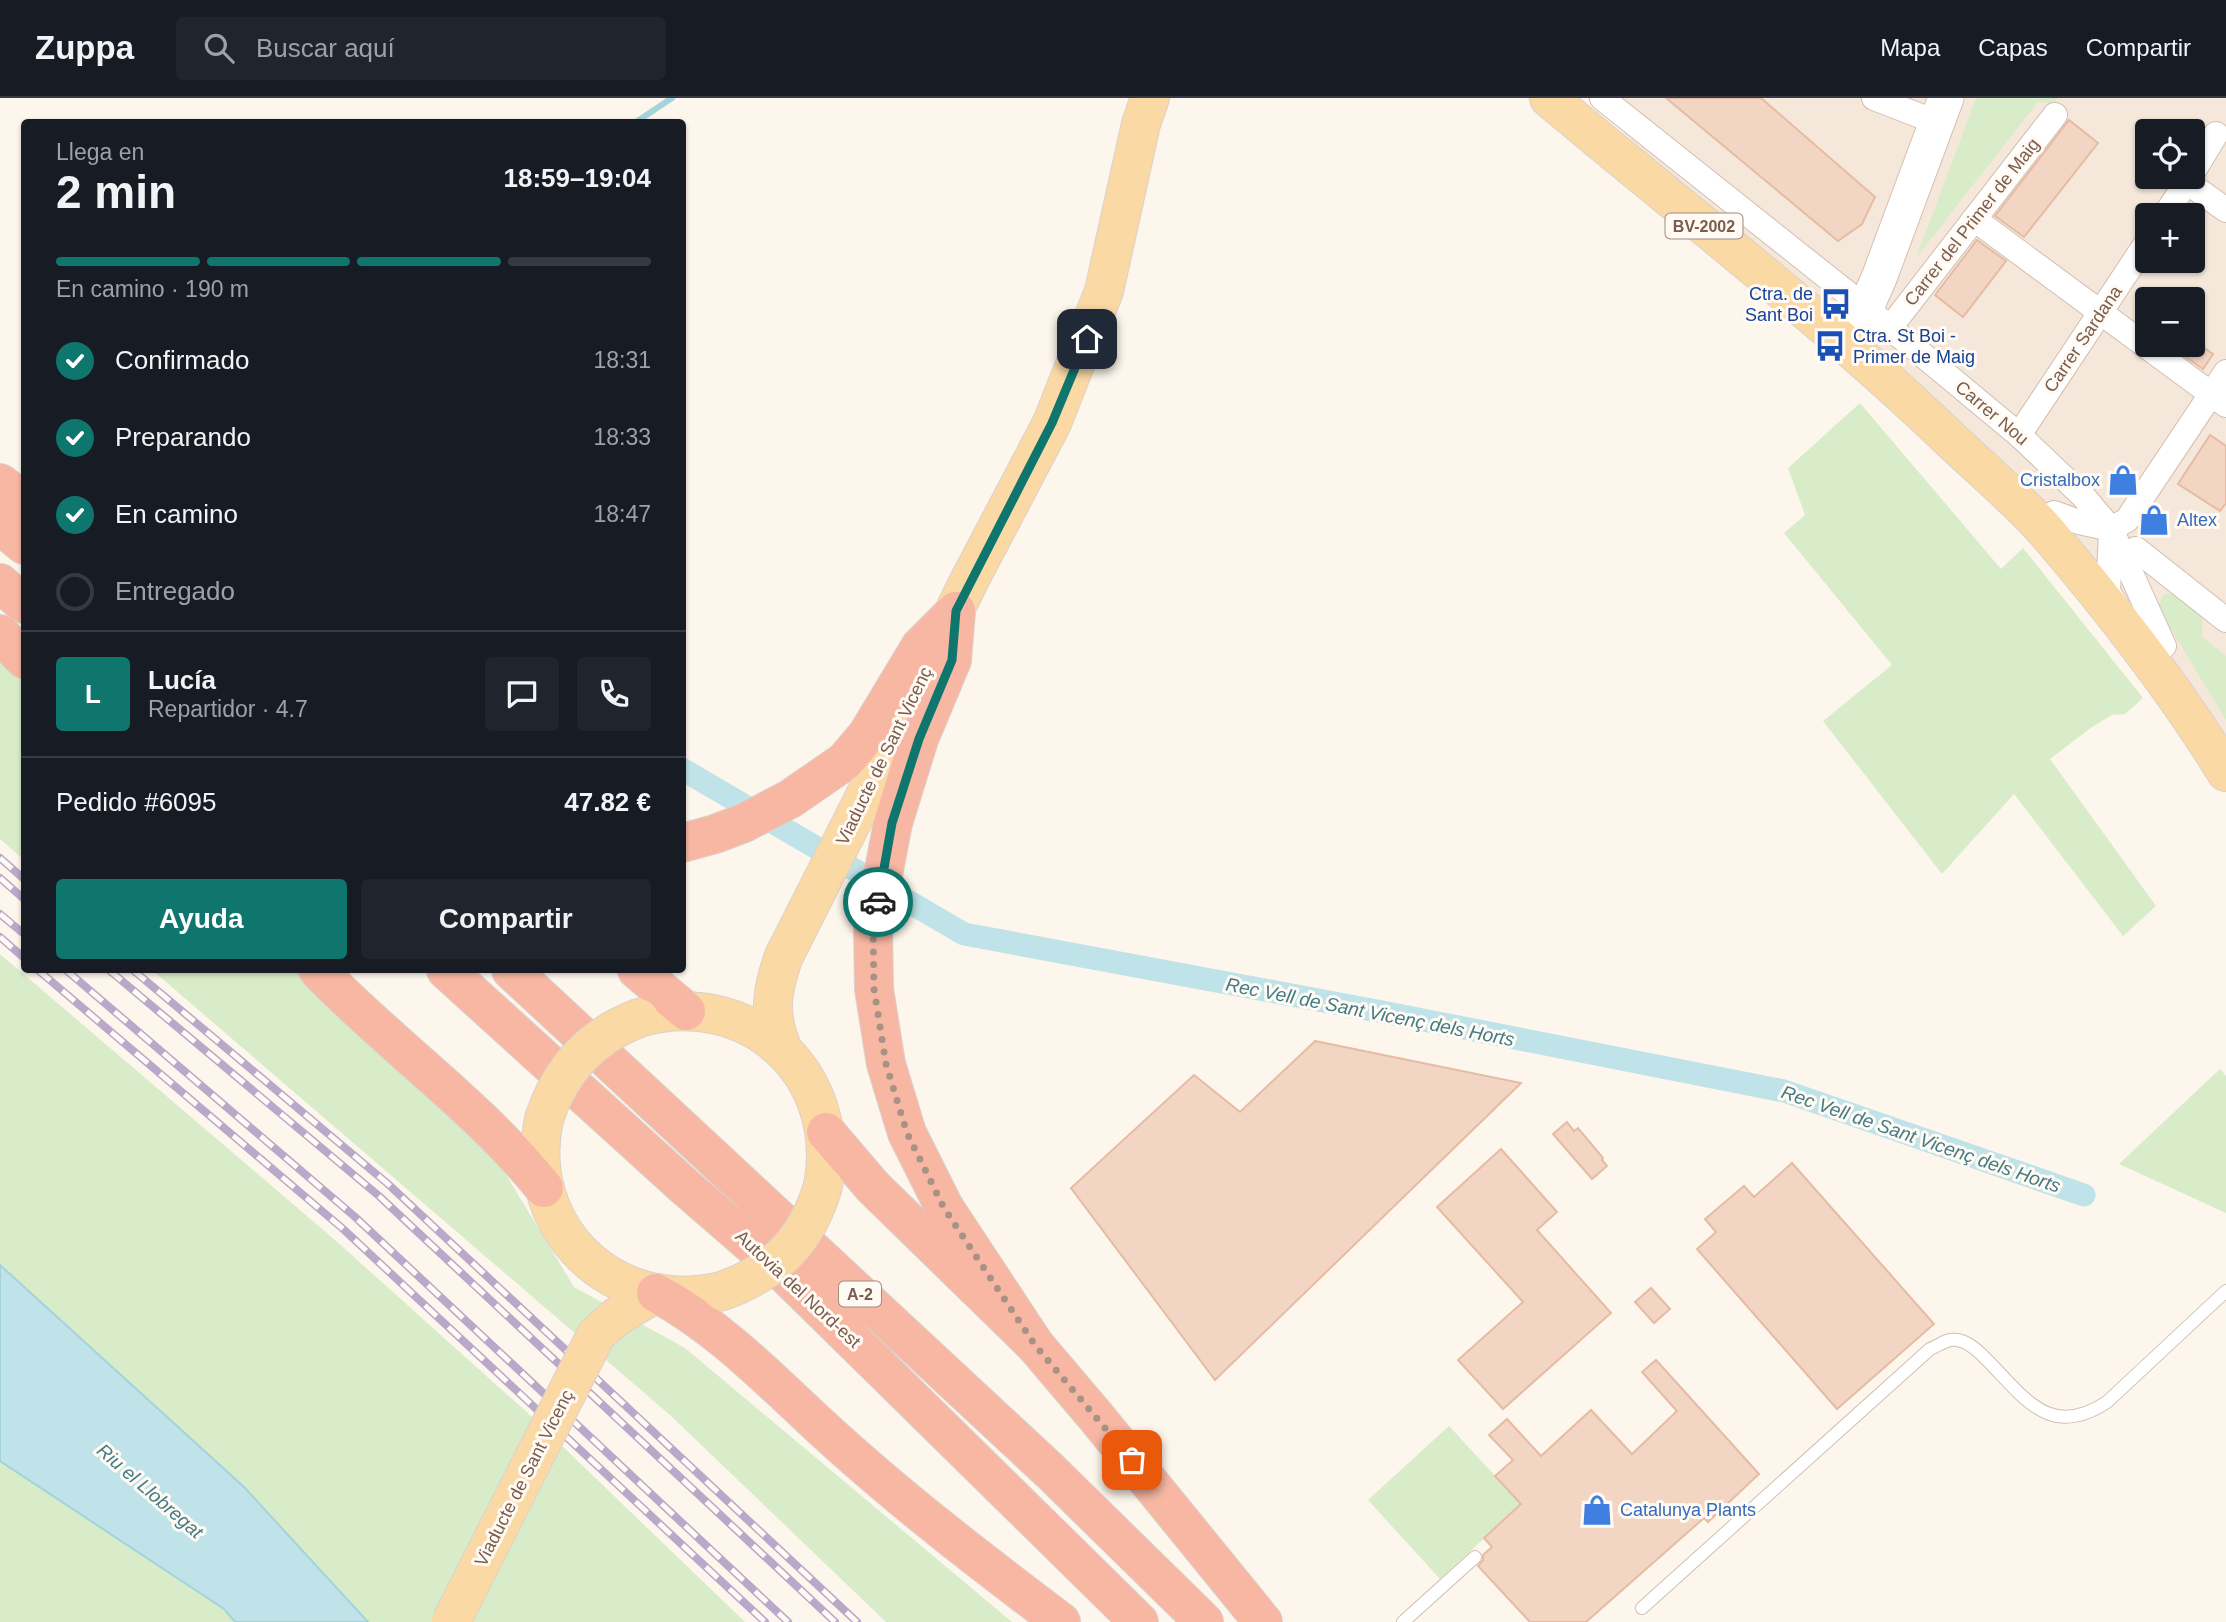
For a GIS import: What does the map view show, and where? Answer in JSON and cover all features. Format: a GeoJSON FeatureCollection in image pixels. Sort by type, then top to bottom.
{"type":"FeatureCollection","features":[{"type":"Feature","properties":{"kind":"highway"},"geometry":{"type":"LineString","coordinates":[[0,483],[21,498]]}},
{"type":"Feature","properties":{"kind":"highway"},"geometry":{"type":"LineString","coordinates":[[0,583],[21,601]]}},
{"type":"Feature","properties":{"kind":"highway"},"geometry":{"type":"LineString","coordinates":[[686,842],[744,823],[790,799],[845,761],[867,735],[920,647],[956,611]]}},
{"type":"Feature","properties":{"kind":"highway"},"geometry":{"type":"LineString","coordinates":[[956,611],[952,660],[919,739],[877,813],[874,989],[886,1064],[907,1133],[944,1208],[1035,1345]]}},
{"type":"Feature","properties":{"kind":"highway"},"geometry":{"type":"LineString","coordinates":[[0,634],[21,656]]}},
{"type":"Feature","properties":{"kind":"highway"},"geometry":{"type":"LineString","coordinates":[[321,973],[492,1132],[544,1188]]}},
{"type":"Feature","properties":{"kind":"highway","name":"Autovia del Nord-est"},"geometry":{"type":"LineString","coordinates":[[449,973],[684,1186],[781,1270],[1139,1622]]}},
{"type":"Feature","properties":{"kind":"highway","name":"A-2"},"geometry":{"type":"LineString","coordinates":[[514,973],[1050,1471],[1204,1622]]}},
{"type":"Feature","properties":{"kind":"highway"},"geometry":{"type":"LineString","coordinates":[[640,973],[699,1012]]}},
{"type":"Feature","properties":{"kind":"highway"},"geometry":{"type":"LineString","coordinates":[[826,1132],[873,1187],[1035,1345],[1263,1622]]}},
{"type":"Feature","properties":{"kind":"highway"},"geometry":{"type":"LineString","coordinates":[[656,1293],[698,1318],[843,1447],[966,1550],[1060,1622]]}},
{"type":"Feature","properties":{"kind":"main road","name":"BV-2002"},"geometry":{"type":"LineString","coordinates":[[1549,98],[1867,331]]}},
{"type":"Feature","properties":{"kind":"main road","name":"BV-2002"},"geometry":{"type":"LineString","coordinates":[[1573,98],[1867,331],[1914,404],[2049,521],[2226,737]]}},
{"type":"Feature","properties":{"kind":"main road"},"geometry":{"type":"LineString","coordinates":[[956,611],[1052,423],[1087,339],[1104,291],[1142,103]]}},
{"type":"Feature","properties":{"kind":"main road","name":"BV-2002"},"geometry":{"type":"LineString","coordinates":[[2049,521],[2113,545],[2153,648],[2226,772]]}},
{"type":"Feature","properties":{"kind":"main road","name":"Viaducte de Sant Vicenç"},"geometry":{"type":"LineString","coordinates":[[783,1051],[772,1015],[776,978],[784,956],[814,896],[877,813]]}},
{"type":"Feature","properties":{"kind":"main road","name":"Viaducte de Sant Vicenç"},"geometry":{"type":"LineString","coordinates":[[699,1012],[748,991],[784,956]]}},
{"type":"Feature","properties":{"kind":"main road","name":"Viaducte de Sant Vicenç"},"geometry":{"type":"LineString","coordinates":[[662,1012],[699,1012],[750,1027],[783,1051],[807,1080],[817,1103],[826,1132],[827,1157],[823,1186],[810,1221],[787,1252],[758,1276],[722,1292],[686,1297],[628,1286],[608,1276],[574,1247],[561,1229],[544,1188],[540,1153],[544,1119],[556,1089],[579,1056],[609,1031],[639,1018],[662,1012]]}},
{"type":"Feature","properties":{"kind":"main road","name":"Viaducte de Sant Vicenç"},"geometry":{"type":"LineString","coordinates":[[590,1262],[597,1303],[596,1335]]}},
{"type":"Feature","properties":{"kind":"main road","name":"Viaducte de Sant Vicenç"},"geometry":{"type":"LineString","coordinates":[[451,1622],[596,1335],[616,1317],[656,1293]]}},
{"type":"Feature","properties":{"kind":"street","name":"Carrer Nou"},"geometry":{"type":"LineString","coordinates":[[1602,98],[1867,331],[2019,435],[2083,496],[2113,545],[2180,584],[2226,620]]}},
{"type":"Feature","properties":{"kind":"street"},"geometry":{"type":"LineString","coordinates":[[1867,331],[1941,110],[1874,98]]}},
{"type":"Feature","properties":{"kind":"street","name":"Carrer del Primer de Maig"},"geometry":{"type":"LineString","coordinates":[[1867,331],[1974,219],[2055,115]]}},
{"type":"Feature","properties":{"kind":"street"},"geometry":{"type":"LineString","coordinates":[[2205,152],[2216,134]]}},
{"type":"Feature","properties":{"kind":"street"},"geometry":{"type":"LineString","coordinates":[[2203,189],[2226,210]]}},
{"type":"Feature","properties":{"kind":"street"},"geometry":{"type":"LineString","coordinates":[[1974,219],[2219,400]]}},
{"type":"Feature","properties":{"kind":"street","name":"Carrer Sardana"},"geometry":{"type":"LineString","coordinates":[[2019,435],[2135,261]]}},
{"type":"Feature","properties":{"kind":"street"},"geometry":{"type":"LineString","coordinates":[[2113,545],[2219,400],[2226,372]]}},
{"type":"Feature","properties":{"kind":"street","name":"BV-2002"},"geometry":{"type":"LineString","coordinates":[[2113,545],[2147,611],[2153,648]]}},
{"type":"Feature","properties":{"kind":"street"},"geometry":{"type":"LineString","coordinates":[[2147,611],[2158,589],[2165,585],[2180,584]]}},
{"type":"Feature","properties":{"kind":"lane"},"geometry":{"type":"LineString","coordinates":[[1642,1608],[1930,1349],[1950,1340],[1966,1343],[2034,1406],[2051,1416],[2069,1418],[2091,1413],[2108,1402],[2226,1291]]}},
{"type":"Feature","properties":{"kind":"lane"},"geometry":{"type":"LineString","coordinates":[[1403,1622],[1475,1557]]}},
{"type":"Feature","properties":{"kind":"shaded area"},"geometry":{"type":"Polygon","coordinates":[[[1588,98],[2226,98],[2226,776],[2163,673],[1883,385],[1588,98]]]}},
{"type":"Feature","properties":{"kind":"green space"},"geometry":{"type":"Polygon","coordinates":[[[1976,98],[2058,98],[2053,104],[2038,102],[1916,258],[1976,98]]]}},
{"type":"Feature","properties":{"kind":"green space"},"geometry":{"type":"Polygon","coordinates":[[[1860,403],[2001,569],[2023,548],[2143,698],[2125,714],[2112,715],[2092,727],[2050,759],[2156,906],[2123,936],[2014,794],[1942,874],[1823,721],[1892,665],[1784,533],[1805,515],[1788,468],[1860,403]]]}},
{"type":"Feature","properties":{"kind":"green space"},"geometry":{"type":"Polygon","coordinates":[[[2177,593],[2202,612],[2202,637],[2226,656],[2226,720],[2160,611],[2159,604],[2164,594],[2177,593]]]}},
{"type":"Feature","properties":{"kind":"green space"},"geometry":{"type":"Polygon","coordinates":[[[0,656],[21,676],[21,857],[0,839],[0,656]]]}},
{"type":"Feature","properties":{"kind":"green space"},"geometry":{"type":"Polygon","coordinates":[[[0,954],[335,1240],[531,1416],[745,1622],[368,1622],[244,1487],[0,1265],[0,954]]]}},
{"type":"Feature","properties":{"kind":"green space"},"geometry":{"type":"Polygon","coordinates":[[[155,973],[311,973],[502,1168],[574,1287],[685,1348],[1012,1622],[886,1622],[670,1415],[155,973]]]}},
{"type":"Feature","properties":{"kind":"green space"},"geometry":{"type":"Polygon","coordinates":[[[2220,1069],[2226,1076],[2226,1213],[2119,1164],[2220,1069]]]}},
{"type":"Feature","properties":{"kind":"green space"},"geometry":{"type":"Polygon","coordinates":[[[1449,1426],[1521,1504],[1440,1579],[1368,1500],[1449,1426]]]}},
{"type":"Feature","properties":{"kind":"green space"},"geometry":{"type":"Polygon","coordinates":[[[0,1461],[224,1609],[235,1622],[0,1622],[0,1461]]]}},
{"type":"Feature","properties":{"kind":"water","name":"Riu el Llobregat"},"geometry":{"type":"Polygon","coordinates":[[[0,1265],[244,1487],[368,1622],[235,1622],[224,1609],[0,1461],[0,1265]]]}},
{"type":"Feature","properties":{"kind":"building"},"geometry":{"type":"Polygon","coordinates":[[[1666,98],[1761,98],[1875,197],[1862,224],[1838,241],[1666,98]]]}},
{"type":"Feature","properties":{"kind":"building"},"geometry":{"type":"Polygon","coordinates":[[[2069,120],[2098,143],[2024,237],[1995,216],[2069,120]]]}},
{"type":"Feature","properties":{"kind":"building"},"geometry":{"type":"Polygon","coordinates":[[[1977,240],[2006,261],[1963,317],[1935,295],[1977,240]]]}},
{"type":"Feature","properties":{"kind":"building"},"geometry":{"type":"Polygon","coordinates":[[[2205,348],[2213,354],[2203,369],[2186,357],[2205,357],[2205,348]]]}},
{"type":"Feature","properties":{"kind":"building"},"geometry":{"type":"Polygon","coordinates":[[[2210,435],[2226,446],[2226,503],[2220,511],[2178,484],[2210,435]]]}},
{"type":"Feature","properties":{"kind":"building"},"geometry":{"type":"Polygon","coordinates":[[[1315,1041],[1521,1083],[1215,1380],[1071,1188],[1194,1075],[1240,1112],[1315,1041]]]}},
{"type":"Feature","properties":{"kind":"building"},"geometry":{"type":"Polygon","coordinates":[[[1567,1122],[1574,1131],[1578,1128],[1607,1166],[1592,1179],[1553,1134],[1567,1122]]]}},
{"type":"Feature","properties":{"kind":"building"},"geometry":{"type":"Polygon","coordinates":[[[1501,1149],[1557,1212],[1537,1230],[1611,1313],[1503,1409],[1458,1360],[1523,1302],[1437,1207],[1501,1149]]]}},
{"type":"Feature","properties":{"kind":"building"},"geometry":{"type":"Polygon","coordinates":[[[1792,1163],[1934,1324],[1837,1409],[1697,1249],[1716,1232],[1705,1219],[1744,1186],[1754,1197],[1792,1163]]]}},
{"type":"Feature","properties":{"kind":"building"},"geometry":{"type":"Polygon","coordinates":[[[1651,1288],[1670,1309],[1654,1323],[1635,1302],[1651,1288]]]}},
{"type":"Feature","properties":{"kind":"building","name":"Catalunya Plants"},"geometry":{"type":"Polygon","coordinates":[[[1656,1360],[1759,1474],[1708,1522],[1704,1518],[1586,1622],[1530,1622],[1478,1566],[1483,1555],[1492,1547],[1484,1538],[1521,1504],[1495,1476],[1513,1460],[1489,1435],[1507,1419],[1541,1456],[1591,1410],[1632,1454],[1677,1411],[1642,1372],[1656,1360]]]}},
{"type":"Feature","properties":{"kind":"waterway"},"geometry":{"type":"LineString","coordinates":[[640,119],[672,98]]}},
{"type":"Feature","properties":{"kind":"waterway","name":"Rec Vell de Sant Vicenç dels Horts"},"geometry":{"type":"LineString","coordinates":[[686,771],[964,934],[1784,1091],[2084,1195]]}},
{"type":"Feature","properties":{"kind":"railway"},"geometry":{"type":"LineString","coordinates":[[0,858],[21,876]]}},
{"type":"Feature","properties":{"kind":"railway"},"geometry":{"type":"LineString","coordinates":[[0,878],[21,896]]}},
{"type":"Feature","properties":{"kind":"railway"},"geometry":{"type":"LineString","coordinates":[[0,914],[21,932]]}},
{"type":"Feature","properties":{"kind":"railway"},"geometry":{"type":"LineString","coordinates":[[0,937],[21,955]]}},
{"type":"Feature","properties":{"kind":"railway"},"geometry":{"type":"LineString","coordinates":[[42,973],[342,1228],[765,1622]]}},
{"type":"Feature","properties":{"kind":"railway"},"geometry":{"type":"LineString","coordinates":[[70,973],[354,1216],[788,1622]]}},
{"type":"Feature","properties":{"kind":"railway"},"geometry":{"type":"LineString","coordinates":[[113,973],[379,1196],[835,1622]]}},
{"type":"Feature","properties":{"kind":"railway"},"geometry":{"type":"LineString","coordinates":[[137,973],[388,1184],[857,1622]]}},
{"type":"Feature","properties":{"kind":"way so far"},"geometry":{"type":"LineString","coordinates":[[878,902],[873,926],[874,989],[886,1064],[907,1133],[944,1208],[1035,1345],[1132,1460]]}},
{"type":"Feature","properties":{"kind":"place","name":"Ctra. de Sant Boi"},"geometry":{"type":"Point","coordinates":[1836,304]}},
{"type":"Feature","properties":{"kind":"place","name":"Ctra. St Boi - Primer de Maig"},"geometry":{"type":"Point","coordinates":[1830,346]}},
{"type":"Feature","properties":{"kind":"place","name":"Cristalbox"},"geometry":{"type":"Point","coordinates":[2123,480]}},
{"type":"Feature","properties":{"kind":"place","name":"Altex"},"geometry":{"type":"Point","coordinates":[2154,520]}},
{"type":"Feature","properties":{"kind":"place","name":"Catalunya Plants"},"geometry":{"type":"Point","coordinates":[1597,1510]}},
{"type":"Feature","properties":{"kind":"route"},"geometry":{"type":"LineString","coordinates":[[878,902],[892,823],[919,739],[952,660],[956,611],[1052,423],[1087,339]]}}]}
